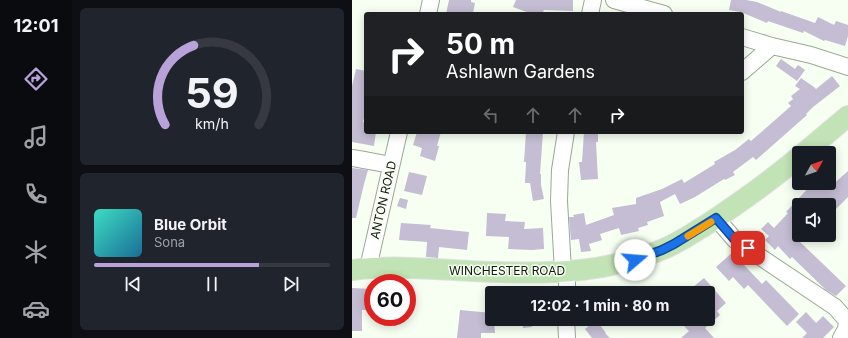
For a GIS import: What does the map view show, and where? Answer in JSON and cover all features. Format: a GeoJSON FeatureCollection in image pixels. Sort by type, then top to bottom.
{"type":"FeatureCollection","features":[{"type":"Feature","properties":{"kind":"main road"},"geometry":{"type":"LineString","coordinates":[[812,146],[848,116]]}},
{"type":"Feature","properties":{"kind":"main road","name":"WINCHESTER ROAD"},"geometry":{"type":"LineString","coordinates":[[360,269],[392,267],[535,273],[596,268],[635,260],[674,244],[716,218],[792,162]]}},
{"type":"Feature","properties":{"kind":"street"},"geometry":{"type":"LineString","coordinates":[[428,12],[431,0]]}},
{"type":"Feature","properties":{"kind":"street"},"geometry":{"type":"LineString","coordinates":[[590,12],[593,0]]}},
{"type":"Feature","properties":{"kind":"street"},"geometry":{"type":"LineString","coordinates":[[614,0],[657,12]]}},
{"type":"Feature","properties":{"kind":"street"},"geometry":{"type":"LineString","coordinates":[[744,38],[811,55],[848,67]]}},
{"type":"Feature","properties":{"kind":"street"},"geometry":{"type":"LineString","coordinates":[[744,70],[772,46]]}},
{"type":"Feature","properties":{"kind":"street","name":"ANTON ROAD"},"geometry":{"type":"LineString","coordinates":[[360,269],[391,165],[399,134]]}},
{"type":"Feature","properties":{"kind":"street"},"geometry":{"type":"LineString","coordinates":[[566,134],[560,170],[566,286]]}},
{"type":"Feature","properties":{"kind":"street"},"geometry":{"type":"LineString","coordinates":[[352,158],[391,165]]}},
{"type":"Feature","properties":{"kind":"street"},"geometry":{"type":"LineString","coordinates":[[716,218],[735,240],[835,307],[847,320],[846,329],[841,338]]}},
{"type":"Feature","properties":{"kind":"street"},"geometry":{"type":"LineString","coordinates":[[566,326],[567,338]]}},
{"type":"Feature","properties":{"kind":"building"},"geometry":{"type":"Polygon","coordinates":[[[449,0],[471,0],[471,2],[475,3],[473,12],[446,12],[449,0]]]}},
{"type":"Feature","properties":{"kind":"building"},"geometry":{"type":"Polygon","coordinates":[[[516,0],[573,0],[573,11],[544,10],[543,12],[527,12],[513,7],[516,0]]]}},
{"type":"Feature","properties":{"kind":"building"},"geometry":{"type":"Polygon","coordinates":[[[731,0],[757,2],[781,12],[815,23],[818,17],[834,25],[836,21],[848,25],[848,36],[845,46],[825,40],[824,41],[804,31],[803,33],[768,21],[767,23],[744,12],[729,10],[731,0]]]}},
{"type":"Feature","properties":{"kind":"building"},"geometry":{"type":"Polygon","coordinates":[[[781,59],[795,69],[798,65],[805,70],[797,81],[776,66],[781,59]]]}},
{"type":"Feature","properties":{"kind":"building"},"geometry":{"type":"Polygon","coordinates":[[[356,69],[364,71],[364,134],[376,134],[374,146],[352,142],[352,86],[356,69]]]}},
{"type":"Feature","properties":{"kind":"building"},"geometry":{"type":"Polygon","coordinates":[[[832,76],[840,86],[813,107],[806,114],[807,115],[756,160],[753,157],[733,172],[735,175],[725,180],[724,179],[695,197],[680,204],[675,194],[660,202],[664,216],[647,222],[648,225],[638,228],[639,231],[621,235],[619,228],[600,234],[602,240],[589,244],[591,251],[581,252],[579,239],[571,240],[569,217],[574,217],[573,215],[584,213],[586,225],[614,215],[612,208],[636,204],[636,198],[662,189],[682,179],[684,183],[715,164],[714,162],[735,150],[749,139],[751,141],[791,106],[788,103],[793,99],[791,96],[800,89],[795,86],[801,78],[816,89],[832,76]]]}},
{"type":"Feature","properties":{"kind":"building"},"geometry":{"type":"Polygon","coordinates":[[[416,134],[440,134],[435,161],[420,156],[422,148],[413,145],[416,134]]]}},
{"type":"Feature","properties":{"kind":"building"},"geometry":{"type":"Polygon","coordinates":[[[526,134],[543,134],[540,174],[544,199],[533,201],[530,183],[525,183],[526,162],[524,162],[526,134]]]}},
{"type":"Feature","properties":{"kind":"building"},"geometry":{"type":"Polygon","coordinates":[[[584,134],[598,134],[598,142],[596,142],[598,179],[581,180],[579,162],[582,162],[584,134]]]}},
{"type":"Feature","properties":{"kind":"building"},"geometry":{"type":"Polygon","coordinates":[[[352,168],[368,170],[356,218],[352,218],[352,168]]]}},
{"type":"Feature","properties":{"kind":"building"},"geometry":{"type":"Polygon","coordinates":[[[848,171],[848,197],[836,209],[836,198],[799,198],[806,190],[836,190],[836,182],[848,171]]]}},
{"type":"Feature","properties":{"kind":"building"},"geometry":{"type":"Polygon","coordinates":[[[409,172],[427,176],[422,195],[404,191],[409,172]]]}},
{"type":"Feature","properties":{"kind":"building"},"geometry":{"type":"Polygon","coordinates":[[[400,198],[408,200],[406,209],[397,206],[400,198]]]}},
{"type":"Feature","properties":{"kind":"building"},"geometry":{"type":"Polygon","coordinates":[[[792,206],[792,242],[800,242],[846,286],[836,296],[826,290],[792,257],[790,259],[778,246],[775,250],[765,240],[769,236],[761,229],[768,222],[774,228],[788,213],[786,212],[792,206]]]}},
{"type":"Feature","properties":{"kind":"building"},"geometry":{"type":"Polygon","coordinates":[[[487,213],[506,214],[505,221],[525,222],[524,229],[543,228],[544,249],[508,249],[509,237],[486,236],[487,213]]]}},
{"type":"Feature","properties":{"kind":"building"},"geometry":{"type":"Polygon","coordinates":[[[401,223],[431,225],[430,228],[469,232],[467,250],[439,247],[438,258],[426,257],[427,242],[399,240],[401,223]]]}},
{"type":"Feature","properties":{"kind":"building"},"geometry":{"type":"Polygon","coordinates":[[[734,251],[743,256],[747,262],[744,265],[762,284],[766,280],[799,314],[787,326],[748,285],[744,289],[733,277],[729,281],[716,267],[734,251]]]}},
{"type":"Feature","properties":{"kind":"building"},"geometry":{"type":"Polygon","coordinates":[[[704,278],[711,286],[694,286],[704,278]]]}},
{"type":"Feature","properties":{"kind":"building"},"geometry":{"type":"Polygon","coordinates":[[[352,288],[364,289],[362,331],[352,331],[352,288]]]}},
{"type":"Feature","properties":{"kind":"building"},"geometry":{"type":"Polygon","coordinates":[[[715,290],[726,303],[717,311],[720,315],[715,319],[715,290]]]}},
{"type":"Feature","properties":{"kind":"building"},"geometry":{"type":"Polygon","coordinates":[[[460,310],[485,312],[485,326],[494,326],[495,333],[481,333],[481,338],[457,338],[460,310]]]}},
{"type":"Feature","properties":{"kind":"building"},"geometry":{"type":"Polygon","coordinates":[[[806,312],[816,323],[823,316],[834,327],[823,338],[802,338],[807,333],[796,322],[806,312]]]}},
{"type":"Feature","properties":{"kind":"building"},"geometry":{"type":"Polygon","coordinates":[[[523,326],[532,326],[532,327],[523,328],[523,326]]]}},
{"type":"Feature","properties":{"kind":"building"},"geometry":{"type":"Polygon","coordinates":[[[589,326],[601,326],[610,338],[592,338],[585,329],[589,326]]]}},
{"type":"Feature","properties":{"kind":"building"},"geometry":{"type":"Polygon","coordinates":[[[684,326],[707,326],[705,328],[714,338],[681,338],[689,331],[684,326]]]}},
{"type":"Feature","properties":{"kind":"slow traffic"},"geometry":{"type":"LineString","coordinates":[[688,236],[711,222]]}},
{"type":"Feature","properties":{"kind":"route"},"geometry":{"type":"LineString","coordinates":[[635,260],[674,244],[716,218],[735,240],[748,248]]}}]}
